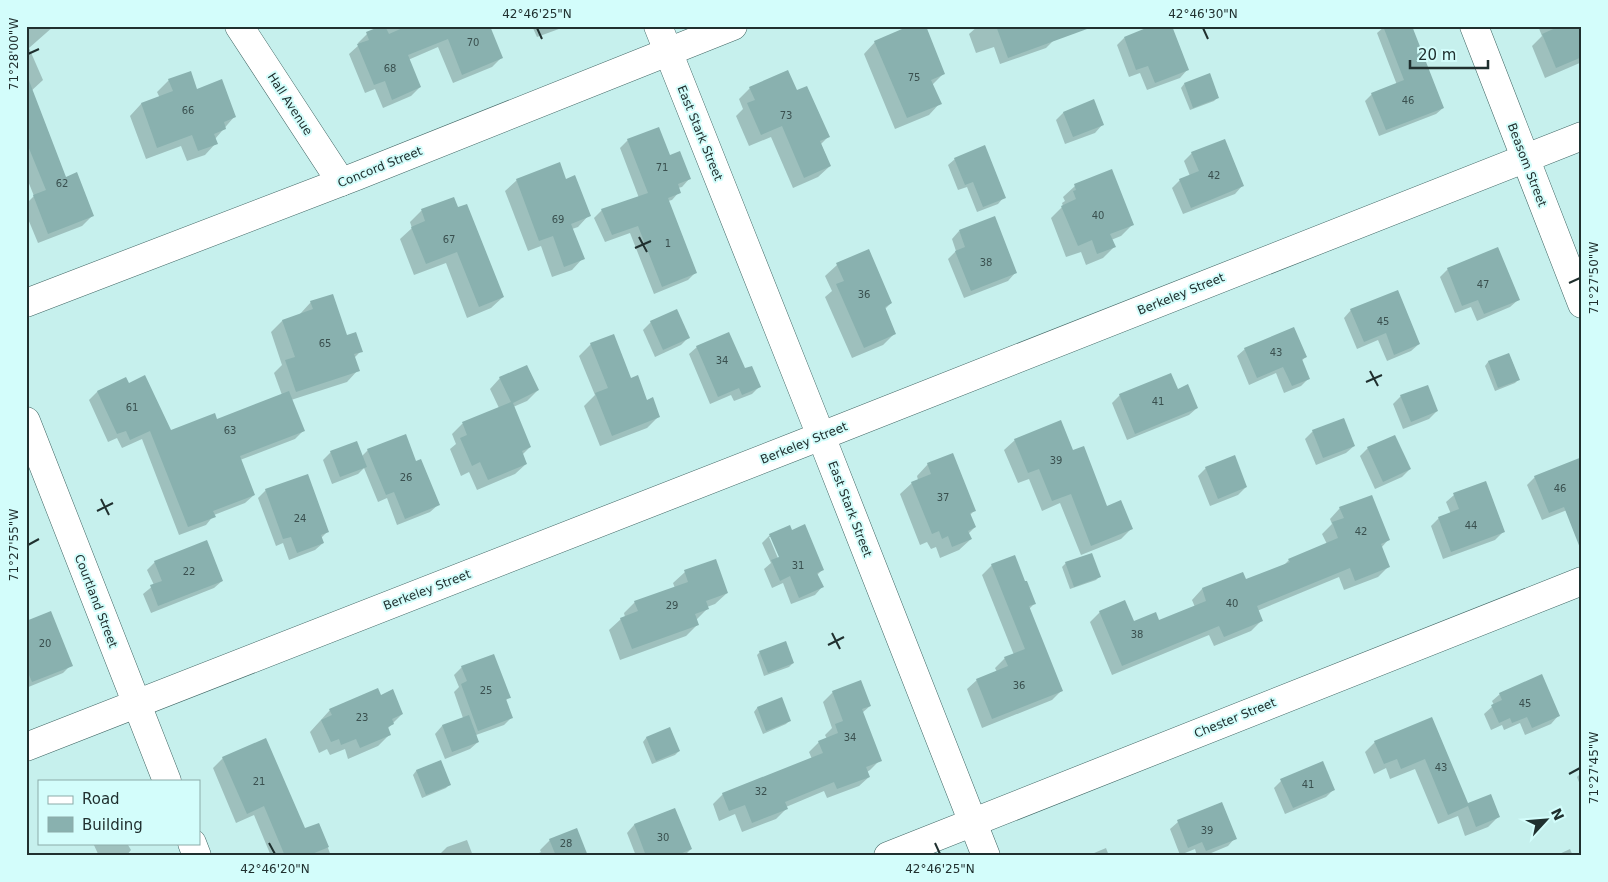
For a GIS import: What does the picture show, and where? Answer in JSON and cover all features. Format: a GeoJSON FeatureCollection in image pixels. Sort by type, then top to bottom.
{"type":"FeatureCollection","features":[{"type":"Feature","properties":{"kind":"street","name":"Hall Avenue"},"geometry":{"type":"LineString","coordinates":[[239,26],[340,182]]}},
{"type":"Feature","properties":{"kind":"street","name":"East Stark Street"},"geometry":{"type":"LineString","coordinates":[[658,26],[822,436],[986,856]]}},
{"type":"Feature","properties":{"kind":"street","name":"Concord Street"},"geometry":{"type":"LineString","coordinates":[[26,304],[340,182],[732,26]]}},
{"type":"Feature","properties":{"kind":"street","name":"Beasom Street"},"geometry":{"type":"LineString","coordinates":[[1474,26],[1582,304]]}},
{"type":"Feature","properties":{"kind":"street","name":"Berkeley Street"},"geometry":{"type":"LineString","coordinates":[[26,746],[822,436],[1582,136]]}},
{"type":"Feature","properties":{"kind":"street","name":"Courtland Street"},"geometry":{"type":"LineString","coordinates":[[26,421],[167,780]]}},
{"type":"Feature","properties":{"kind":"street","name":"Chester Street"},"geometry":{"type":"LineString","coordinates":[[888,856],[1582,581]]}},
{"type":"Feature","properties":{"kind":"street"},"geometry":{"type":"LineString","coordinates":[[192,844],[197,856]]}},
{"type":"Feature","properties":{"kind":"building"},"geometry":{"type":"Polygon","coordinates":[[[385,26],[389,34],[407,26],[490,26],[503,58],[462,75],[448,39],[408,55],[421,87],[392,100],[385,81],[374,85],[357,44],[369,40],[366,32],[385,26]]]}},
{"type":"Feature","properties":{"kind":"building"},"geometry":{"type":"Polygon","coordinates":[[[909,26],[926,26],[945,74],[931,80],[942,104],[907,118],[874,41],[909,26]]]}},
{"type":"Feature","properties":{"kind":"building"},"geometry":{"type":"Polygon","coordinates":[[[996,26],[1087,26],[1087,29],[1008,58],[996,26]]]}},
{"type":"Feature","properties":{"kind":"building"},"geometry":{"type":"Polygon","coordinates":[[[1151,26],[1172,26],[1189,70],[1155,83],[1148,66],[1136,70],[1124,37],[1151,26]]]}},
{"type":"Feature","properties":{"kind":"building"},"geometry":{"type":"Polygon","coordinates":[[[1383,26],[1412,26],[1444,108],[1386,130],[1371,93],[1404,80],[1383,26]]]}},
{"type":"Feature","properties":{"kind":"building"},"geometry":{"type":"Polygon","coordinates":[[[1560,26],[1582,26],[1582,57],[1556,68],[1542,34],[1560,26]]]}},
{"type":"Feature","properties":{"kind":"building"},"geometry":{"type":"Polygon","coordinates":[[[788,70],[797,90],[807,86],[830,137],[820,141],[831,166],[804,178],[782,126],[761,135],[747,103],[755,100],[749,87],[788,70]]]}},
{"type":"Feature","properties":{"kind":"building"},"geometry":{"type":"Polygon","coordinates":[[[191,71],[197,89],[222,79],[236,117],[224,122],[226,129],[214,134],[218,144],[198,151],[192,135],[157,148],[141,103],[173,91],[168,79],[191,71]]]}},
{"type":"Feature","properties":{"kind":"building"},"geometry":{"type":"Polygon","coordinates":[[[1210,73],[1219,98],[1193,108],[1184,83],[1210,73]]]}},
{"type":"Feature","properties":{"kind":"building"},"geometry":{"type":"Polygon","coordinates":[[[28,78],[66,177],[77,172],[94,216],[48,234],[33,195],[46,190],[26,141],[26,79],[28,78]]]}},
{"type":"Feature","properties":{"kind":"building"},"geometry":{"type":"Polygon","coordinates":[[[1094,99],[1104,125],[1073,137],[1063,112],[1094,99]]]}},
{"type":"Feature","properties":{"kind":"building"},"geometry":{"type":"Polygon","coordinates":[[[659,127],[670,155],[680,151],[691,179],[678,184],[681,193],[668,198],[697,273],[662,287],[638,226],[612,235],[601,209],[648,193],[627,139],[659,127]]]}},
{"type":"Feature","properties":{"kind":"building"},"geometry":{"type":"Polygon","coordinates":[[[1225,139],[1244,186],[1191,208],[1179,179],[1199,171],[1191,152],[1225,139]]]}},
{"type":"Feature","properties":{"kind":"building"},"geometry":{"type":"Polygon","coordinates":[[[985,145],[1006,198],[983,207],[973,182],[965,185],[954,158],[985,145]]]}},
{"type":"Feature","properties":{"kind":"building"},"geometry":{"type":"Polygon","coordinates":[[[560,162],[566,179],[575,175],[591,216],[571,224],[585,259],[564,267],[553,236],[539,241],[516,179],[560,162]]]}},
{"type":"Feature","properties":{"kind":"building"},"geometry":{"type":"Polygon","coordinates":[[[1112,169],[1134,225],[1110,234],[1116,247],[1097,254],[1092,240],[1078,246],[1061,206],[1076,199],[1073,191],[1076,190],[1074,184],[1112,169]]]}},
{"type":"Feature","properties":{"kind":"building"},"geometry":{"type":"Polygon","coordinates":[[[454,197],[458,207],[467,204],[504,297],[479,307],[457,252],[426,264],[411,227],[425,221],[421,209],[454,197]]]}},
{"type":"Feature","properties":{"kind":"building"},"geometry":{"type":"Polygon","coordinates":[[[995,216],[1017,273],[971,291],[955,251],[965,247],[959,230],[995,216]]]}},
{"type":"Feature","properties":{"kind":"building"},"geometry":{"type":"Polygon","coordinates":[[[1498,247],[1520,300],[1484,314],[1478,300],[1462,306],[1447,268],[1498,247]]]}},
{"type":"Feature","properties":{"kind":"building"},"geometry":{"type":"Polygon","coordinates":[[[869,249],[892,303],[885,307],[896,334],[864,348],[836,284],[844,281],[836,263],[869,249]]]}},
{"type":"Feature","properties":{"kind":"building"},"geometry":{"type":"Polygon","coordinates":[[[1398,290],[1420,344],[1394,355],[1386,333],[1364,342],[1350,309],[1398,290]]]}},
{"type":"Feature","properties":{"kind":"building"},"geometry":{"type":"Polygon","coordinates":[[[333,294],[347,335],[356,332],[363,352],[354,354],[360,371],[296,392],[285,360],[295,357],[282,320],[313,309],[310,301],[333,294]]]}},
{"type":"Feature","properties":{"kind":"building"},"geometry":{"type":"Polygon","coordinates":[[[677,309],[690,338],[663,350],[650,321],[677,309]]]}},
{"type":"Feature","properties":{"kind":"building"},"geometry":{"type":"Polygon","coordinates":[[[1294,327],[1307,357],[1302,359],[1310,379],[1292,386],[1283,367],[1257,378],[1244,348],[1294,327]]]}},
{"type":"Feature","properties":{"kind":"building"},"geometry":{"type":"Polygon","coordinates":[[[729,332],[745,368],[752,366],[761,387],[742,395],[739,388],[718,397],[696,346],[729,332]]]}},
{"type":"Feature","properties":{"kind":"building"},"geometry":{"type":"Polygon","coordinates":[[[614,334],[631,378],[638,375],[647,400],[653,397],[660,417],[612,436],[595,393],[608,388],[590,343],[614,334]]]}},
{"type":"Feature","properties":{"kind":"building"},"geometry":{"type":"Polygon","coordinates":[[[1509,353],[1520,380],[1498,388],[1488,361],[1509,353]]]}},
{"type":"Feature","properties":{"kind":"building"},"geometry":{"type":"Polygon","coordinates":[[[527,365],[539,390],[513,403],[531,447],[522,451],[527,464],[488,480],[480,462],[472,466],[460,438],[467,435],[462,422],[511,402],[499,377],[527,365]]]}},
{"type":"Feature","properties":{"kind":"building"},"geometry":{"type":"Polygon","coordinates":[[[1171,373],[1178,389],[1188,384],[1198,408],[1135,434],[1119,394],[1171,373]]]}},
{"type":"Feature","properties":{"kind":"building"},"geometry":{"type":"Polygon","coordinates":[[[145,375],[171,430],[215,413],[217,419],[289,391],[305,431],[240,456],[255,495],[213,511],[216,517],[188,527],[150,431],[130,440],[126,431],[117,434],[97,391],[126,377],[129,383],[145,375]]]}},
{"type":"Feature","properties":{"kind":"building"},"geometry":{"type":"Polygon","coordinates":[[[1428,385],[1438,411],[1411,422],[1400,395],[1428,385]]]}},
{"type":"Feature","properties":{"kind":"building"},"geometry":{"type":"Polygon","coordinates":[[[1344,418],[1355,446],[1323,458],[1312,430],[1344,418]]]}},
{"type":"Feature","properties":{"kind":"building"},"geometry":{"type":"Polygon","coordinates":[[[1061,420],[1073,450],[1084,446],[1107,506],[1121,500],[1133,529],[1091,546],[1071,494],[1052,501],[1039,469],[1028,473],[1014,439],[1061,420]]]}},
{"type":"Feature","properties":{"kind":"building"},"geometry":{"type":"Polygon","coordinates":[[[406,434],[416,461],[421,459],[440,505],[405,519],[394,492],[386,495],[367,449],[406,434]]]}},
{"type":"Feature","properties":{"kind":"building"},"geometry":{"type":"Polygon","coordinates":[[[1395,435],[1411,469],[1383,482],[1367,447],[1395,435]]]}},
{"type":"Feature","properties":{"kind":"building"},"geometry":{"type":"Polygon","coordinates":[[[357,441],[367,467],[340,477],[330,451],[357,441]]]}},
{"type":"Feature","properties":{"kind":"building"},"geometry":{"type":"Polygon","coordinates":[[[953,453],[976,511],[970,513],[976,527],[968,531],[972,539],[952,547],[948,536],[942,539],[939,531],[932,534],[911,482],[931,474],[927,463],[953,453]]]}},
{"type":"Feature","properties":{"kind":"building"},"geometry":{"type":"Polygon","coordinates":[[[1235,455],[1247,487],[1218,499],[1205,467],[1235,455]]]}},
{"type":"Feature","properties":{"kind":"building"},"geometry":{"type":"Polygon","coordinates":[[[1582,457],[1582,548],[1580,548],[1564,507],[1549,513],[1534,476],[1582,457]]]}},
{"type":"Feature","properties":{"kind":"building"},"geometry":{"type":"Polygon","coordinates":[[[308,474],[329,532],[321,535],[324,543],[297,553],[291,537],[283,539],[265,489],[308,474]]]}},
{"type":"Feature","properties":{"kind":"building"},"geometry":{"type":"Polygon","coordinates":[[[1486,481],[1505,532],[1451,552],[1438,517],[1459,509],[1453,493],[1486,481]]]}},
{"type":"Feature","properties":{"kind":"building"},"geometry":{"type":"Polygon","coordinates":[[[1372,495],[1390,540],[1381,544],[1390,567],[1355,581],[1350,568],[1257,606],[1263,621],[1224,637],[1219,626],[1122,666],[1099,611],[1125,600],[1134,621],[1156,612],[1159,620],[1206,601],[1202,588],[1243,572],[1246,579],[1290,562],[1288,559],[1338,538],[1332,522],[1344,518],[1339,507],[1372,495]]]}},
{"type":"Feature","properties":{"kind":"building"},"geometry":{"type":"Polygon","coordinates":[[[805,524],[824,570],[817,573],[824,587],[799,598],[790,576],[780,581],[771,560],[779,557],[769,534],[790,525],[792,530],[805,524]]]}},
{"type":"Feature","properties":{"kind":"building"},"geometry":{"type":"Polygon","coordinates":[[[207,540],[223,581],[158,606],[150,585],[162,581],[154,561],[207,540]]]}},
{"type":"Feature","properties":{"kind":"building"},"geometry":{"type":"Polygon","coordinates":[[[1092,553],[1101,577],[1074,587],[1065,562],[1092,553]]]}},
{"type":"Feature","properties":{"kind":"building"},"geometry":{"type":"Polygon","coordinates":[[[1015,555],[1036,604],[1029,606],[1063,691],[992,719],[976,679],[1008,666],[1004,657],[1025,649],[991,564],[1015,555]]]}},
{"type":"Feature","properties":{"kind":"building"},"geometry":{"type":"Polygon","coordinates":[[[716,559],[728,593],[706,601],[709,609],[695,614],[699,625],[632,649],[620,618],[638,611],[634,601],[688,582],[684,570],[716,559]]]}},
{"type":"Feature","properties":{"kind":"building"},"geometry":{"type":"Polygon","coordinates":[[[51,611],[73,666],[32,682],[26,668],[26,621],[51,611]]]}},
{"type":"Feature","properties":{"kind":"building"},"geometry":{"type":"Polygon","coordinates":[[[786,641],[794,663],[768,673],[759,651],[786,641]]]}},
{"type":"Feature","properties":{"kind":"building"},"geometry":{"type":"Polygon","coordinates":[[[494,654],[511,698],[506,699],[513,718],[478,731],[461,684],[467,681],[461,666],[494,654]]]}},
{"type":"Feature","properties":{"kind":"building"},"geometry":{"type":"Polygon","coordinates":[[[1542,674],[1560,716],[1532,728],[1527,717],[1512,723],[1510,718],[1499,723],[1491,705],[1502,700],[1499,693],[1542,674]]]}},
{"type":"Feature","properties":{"kind":"building"},"geometry":{"type":"Polygon","coordinates":[[[861,680],[871,706],[862,709],[882,761],[866,767],[870,777],[837,789],[834,782],[785,802],[788,809],[752,823],[745,805],[729,811],[722,793],[823,753],[818,741],[838,733],[835,724],[843,721],[832,691],[861,680]]]}},
{"type":"Feature","properties":{"kind":"building"},"geometry":{"type":"Polygon","coordinates":[[[378,688],[381,695],[393,689],[403,714],[392,719],[394,724],[388,727],[391,735],[360,748],[356,739],[341,745],[339,739],[331,742],[321,720],[332,715],[329,709],[378,688]]]}},
{"type":"Feature","properties":{"kind":"building"},"geometry":{"type":"Polygon","coordinates":[[[782,697],[791,721],[766,731],[757,707],[782,697]]]}},
{"type":"Feature","properties":{"kind":"building"},"geometry":{"type":"Polygon","coordinates":[[[469,715],[479,742],[452,752],[442,725],[469,715]]]}},
{"type":"Feature","properties":{"kind":"building"},"geometry":{"type":"Polygon","coordinates":[[[1432,717],[1468,803],[1491,794],[1500,817],[1476,827],[1468,806],[1448,815],[1425,759],[1401,769],[1397,759],[1384,764],[1374,741],[1432,717]]]}},
{"type":"Feature","properties":{"kind":"building"},"geometry":{"type":"Polygon","coordinates":[[[670,727],[680,751],[656,761],[646,737],[670,727]]]}},
{"type":"Feature","properties":{"kind":"building"},"geometry":{"type":"Polygon","coordinates":[[[266,738],[305,828],[319,823],[329,847],[307,856],[285,856],[264,806],[247,814],[222,757],[266,738]]]}},
{"type":"Feature","properties":{"kind":"building"},"geometry":{"type":"Polygon","coordinates":[[[441,760],[451,785],[426,795],[416,770],[441,760]]]}},
{"type":"Feature","properties":{"kind":"building"},"geometry":{"type":"Polygon","coordinates":[[[1323,761],[1335,790],[1293,808],[1280,779],[1323,761]]]}},
{"type":"Feature","properties":{"kind":"building"},"geometry":{"type":"Polygon","coordinates":[[[1222,802],[1237,839],[1206,851],[1202,842],[1188,848],[1177,820],[1222,802]]]}},
{"type":"Feature","properties":{"kind":"building"},"geometry":{"type":"Polygon","coordinates":[[[675,808],[692,849],[675,856],[646,856],[634,824],[675,808]]]}},
{"type":"Feature","properties":{"kind":"building"},"geometry":{"type":"Polygon","coordinates":[[[577,828],[588,856],[556,856],[549,839],[577,828]]]}}]}
